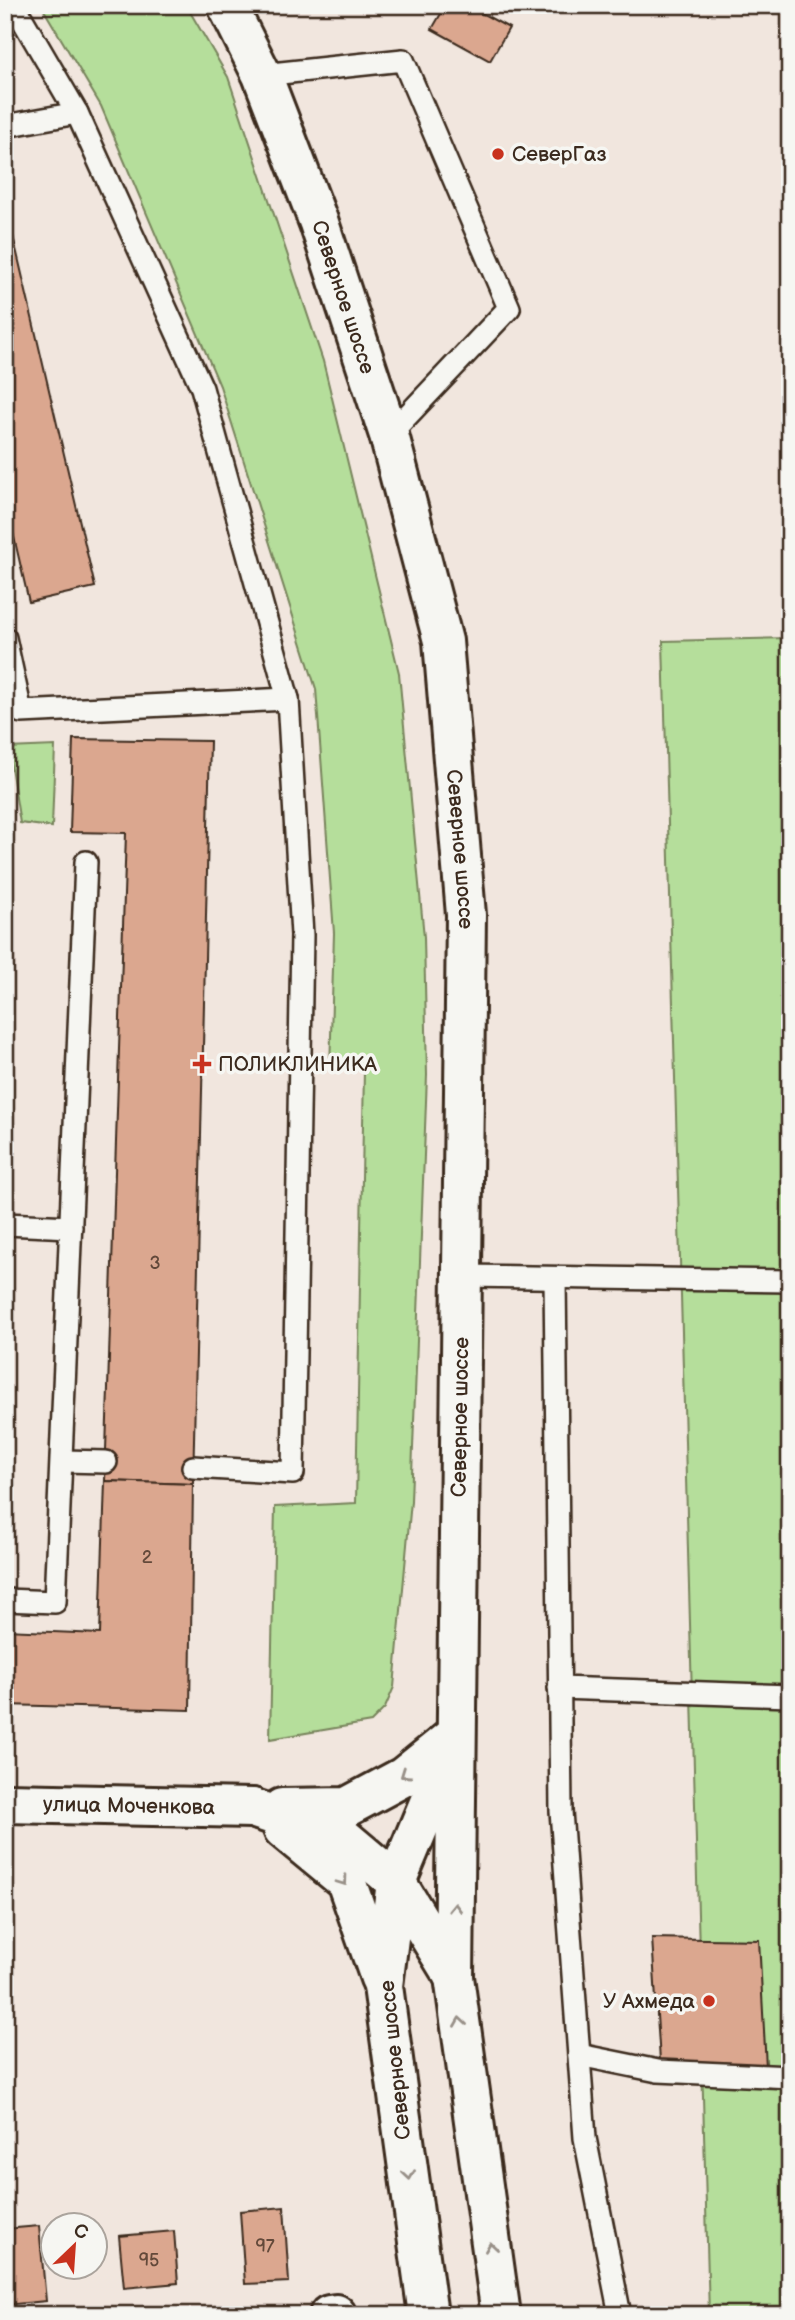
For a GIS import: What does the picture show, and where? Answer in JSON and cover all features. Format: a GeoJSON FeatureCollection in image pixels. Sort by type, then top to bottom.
{"type":"FeatureCollection","features":[{"type":"Feature","properties":{"kind":"main road","name":"Северное шоссе"},"geometry":{"type":"LineString","coordinates":[[227,5],[262,75],[319,223],[389,435],[443,641],[466,915],[464,1276],[458,1459],[459,1732],[454,1977],[501,2315]]}},
{"type":"Feature","properties":{"kind":"main road","name":"Северное шоссе"},"geometry":{"type":"LineString","coordinates":[[428,2315],[383,1986],[396,1882],[459,1732]]}},
{"type":"Feature","properties":{"kind":"main road","name":"улица Моченкова"},"geometry":{"type":"LineString","coordinates":[[5,1803],[252,1808],[347,1807],[402,1777],[459,1732]]}},
{"type":"Feature","properties":{"kind":"main road"},"geometry":{"type":"LineString","coordinates":[[252,1808],[345,1839],[396,1882],[454,1977]]}},
{"type":"Feature","properties":{"kind":"main road"},"geometry":{"type":"LineString","coordinates":[[252,1808],[302,1842],[346,1881],[383,1986]]}},
{"type":"Feature","properties":{"kind":"main road"},"geometry":{"type":"LineString","coordinates":[[329,2315],[336,2314]]}},
{"type":"Feature","properties":{"kind":"lane"},"geometry":{"type":"LineString","coordinates":[[14,5],[77,113],[202,388],[288,699],[302,935],[293,1473],[193,1467]]}},
{"type":"Feature","properties":{"kind":"lane"},"geometry":{"type":"LineString","coordinates":[[262,75],[403,60],[509,308],[389,435]]}},
{"type":"Feature","properties":{"kind":"lane"},"geometry":{"type":"LineString","coordinates":[[5,126],[77,113]]}},
{"type":"Feature","properties":{"kind":"lane"},"geometry":{"type":"LineString","coordinates":[[5,638],[8,666],[21,712],[288,699]]}},
{"type":"Feature","properties":{"kind":"lane"},"geometry":{"type":"LineString","coordinates":[[5,1601],[55,1602],[86,862]]}},
{"type":"Feature","properties":{"kind":"lane"},"geometry":{"type":"LineString","coordinates":[[5,1224],[71,1227]]}},
{"type":"Feature","properties":{"kind":"lane"},"geometry":{"type":"LineString","coordinates":[[464,1276],[790,1281]]}},
{"type":"Feature","properties":{"kind":"lane"},"geometry":{"type":"LineString","coordinates":[[555,1278],[561,1811],[585,2138],[620,2315]]}},
{"type":"Feature","properties":{"kind":"lane"},"geometry":{"type":"LineString","coordinates":[[62,1461],[106,1462]]}},
{"type":"Feature","properties":{"kind":"lane"},"geometry":{"type":"LineString","coordinates":[[559,1688],[790,1696]]}},
{"type":"Feature","properties":{"kind":"lane"},"geometry":{"type":"LineString","coordinates":[[579,2055],[658,2071],[790,2077]]}},
{"type":"Feature","properties":{"kind":"green space"},"geometry":{"type":"Polygon","coordinates":[[[41,5],[186,5],[228,77],[323,361],[399,673],[424,937],[427,1075],[411,1501],[394,1687],[385,1708],[371,1722],[270,1739],[275,1507],[356,1503],[364,1070],[330,1070],[334,933],[316,689],[220,386],[101,106],[41,5]]]}},
{"type":"Feature","properties":{"kind":"green space"},"geometry":{"type":"Polygon","coordinates":[[[790,638],[790,2315],[709,2315],[663,641],[790,638]]]}},
{"type":"Feature","properties":{"kind":"green space"},"geometry":{"type":"Polygon","coordinates":[[[55,746],[52,827],[20,823],[8,748],[55,746]]]}},
{"type":"Feature","properties":{"kind":"building"},"geometry":{"type":"Polygon","coordinates":[[[446,5],[467,5],[509,28],[490,61],[432,29],[446,5]]]}},
{"type":"Feature","properties":{"kind":"building"},"geometry":{"type":"Polygon","coordinates":[[[10,223],[95,587],[29,602],[5,498],[5,224],[10,223]]]}},
{"type":"Feature","properties":{"kind":"building"},"geometry":{"type":"Polygon","coordinates":[[[73,739],[210,741],[193,1484],[105,1481],[126,833],[70,832],[73,739]]]}},
{"type":"Feature","properties":{"kind":"building"},"geometry":{"type":"Polygon","coordinates":[[[105,1481],[193,1484],[190,1710],[5,1705],[5,1630],[100,1634],[105,1481]]]}},
{"type":"Feature","properties":{"kind":"building","name":"У Ахмеда"},"geometry":{"type":"Polygon","coordinates":[[[652,1938],[759,1940],[766,2067],[660,2061],[652,1938]]]}},
{"type":"Feature","properties":{"kind":"building"},"geometry":{"type":"Polygon","coordinates":[[[284,2207],[289,2282],[245,2284],[240,2211],[284,2207]]]}},
{"type":"Feature","properties":{"kind":"building"},"geometry":{"type":"Polygon","coordinates":[[[38,2226],[38,2282],[44,2282],[46,2301],[5,2305],[5,2229],[38,2226]]]}},
{"type":"Feature","properties":{"kind":"building"},"geometry":{"type":"Polygon","coordinates":[[[174,2231],[178,2283],[124,2288],[119,2236],[174,2231]]]}},
{"type":"Feature","properties":{"kind":"place","name":"СеверГаз"},"geometry":{"type":"Point","coordinates":[498,154]}},
{"type":"Feature","properties":{"kind":"place","name":"ПОЛИКЛИНИКА"},"geometry":{"type":"Point","coordinates":[202,1064]}},
{"type":"Feature","properties":{"kind":"place","name":"У Ахмеда"},"geometry":{"type":"Point","coordinates":[709,2001]}}]}
